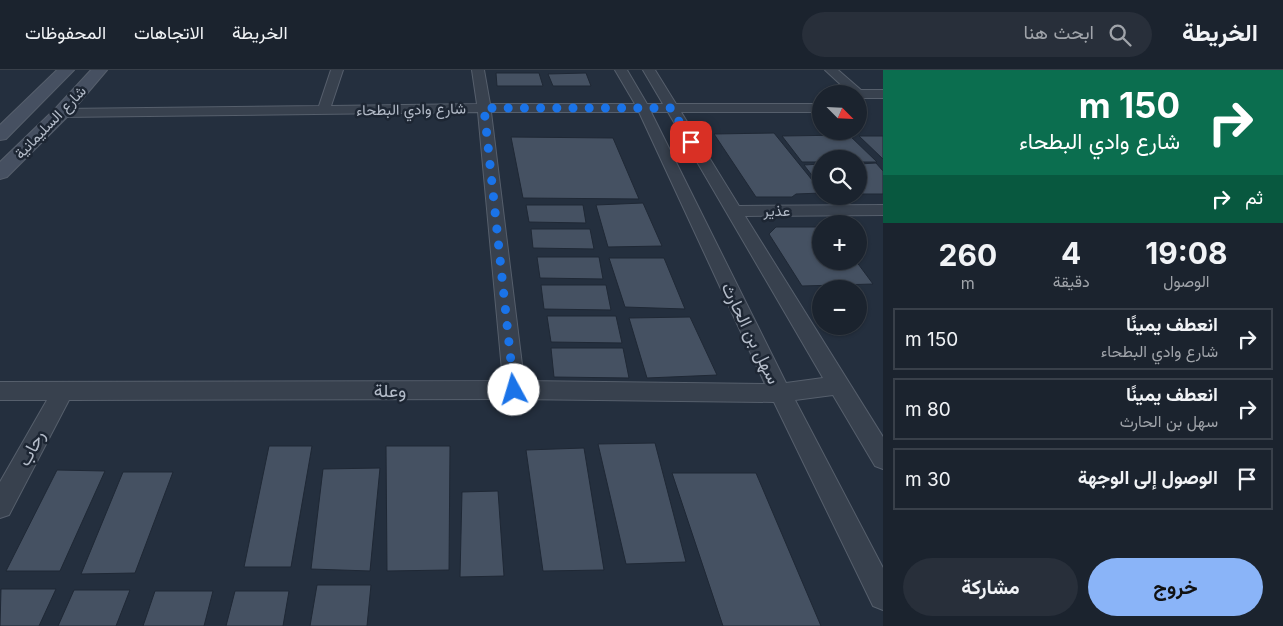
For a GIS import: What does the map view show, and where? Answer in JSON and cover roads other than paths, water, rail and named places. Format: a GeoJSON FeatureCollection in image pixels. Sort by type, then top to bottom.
{"type":"FeatureCollection","features":[{"type":"Feature","properties":{"kind":"street","name":"شارع السليمانية"},"geometry":{"type":"LineString","coordinates":[[0,134],[66,70]]}},
{"type":"Feature","properties":{"kind":"street","name":"شارع السليمانية"},"geometry":{"type":"LineString","coordinates":[[3,167],[61,113],[100,70]]}},
{"type":"Feature","properties":{"kind":"street"},"geometry":{"type":"LineString","coordinates":[[324,110],[337,70]]}},
{"type":"Feature","properties":{"kind":"street"},"geometry":{"type":"LineString","coordinates":[[478,70],[484,108],[514,390]]}},
{"type":"Feature","properties":{"kind":"street","name":"سهل بن الحارث"},"geometry":{"type":"LineString","coordinates":[[621,70],[643,108],[780,393],[883,596]]}},
{"type":"Feature","properties":{"kind":"street"},"geometry":{"type":"LineString","coordinates":[[648,70],[673,100],[732,210],[883,458]]}},
{"type":"Feature","properties":{"kind":"street"},"geometry":{"type":"LineString","coordinates":[[831,70],[848,85]]}},
{"type":"Feature","properties":{"kind":"street"},"geometry":{"type":"LineString","coordinates":[[868,94],[883,94]]}},
{"type":"Feature","properties":{"kind":"street","name":"شارع وادي البطحاء"},"geometry":{"type":"LineString","coordinates":[[61,113],[643,108],[673,100],[812,108]]}},
{"type":"Feature","properties":{"kind":"street","name":"عذير"},"geometry":{"type":"LineString","coordinates":[[732,210],[883,210]]}},
{"type":"Feature","properties":{"kind":"street","name":"وعلة"},"geometry":{"type":"LineString","coordinates":[[0,391],[514,390],[780,393],[839,385]]}},
{"type":"Feature","properties":{"kind":"street","name":"رحاب"},"geometry":{"type":"LineString","coordinates":[[0,506],[62,390]]}}]}
